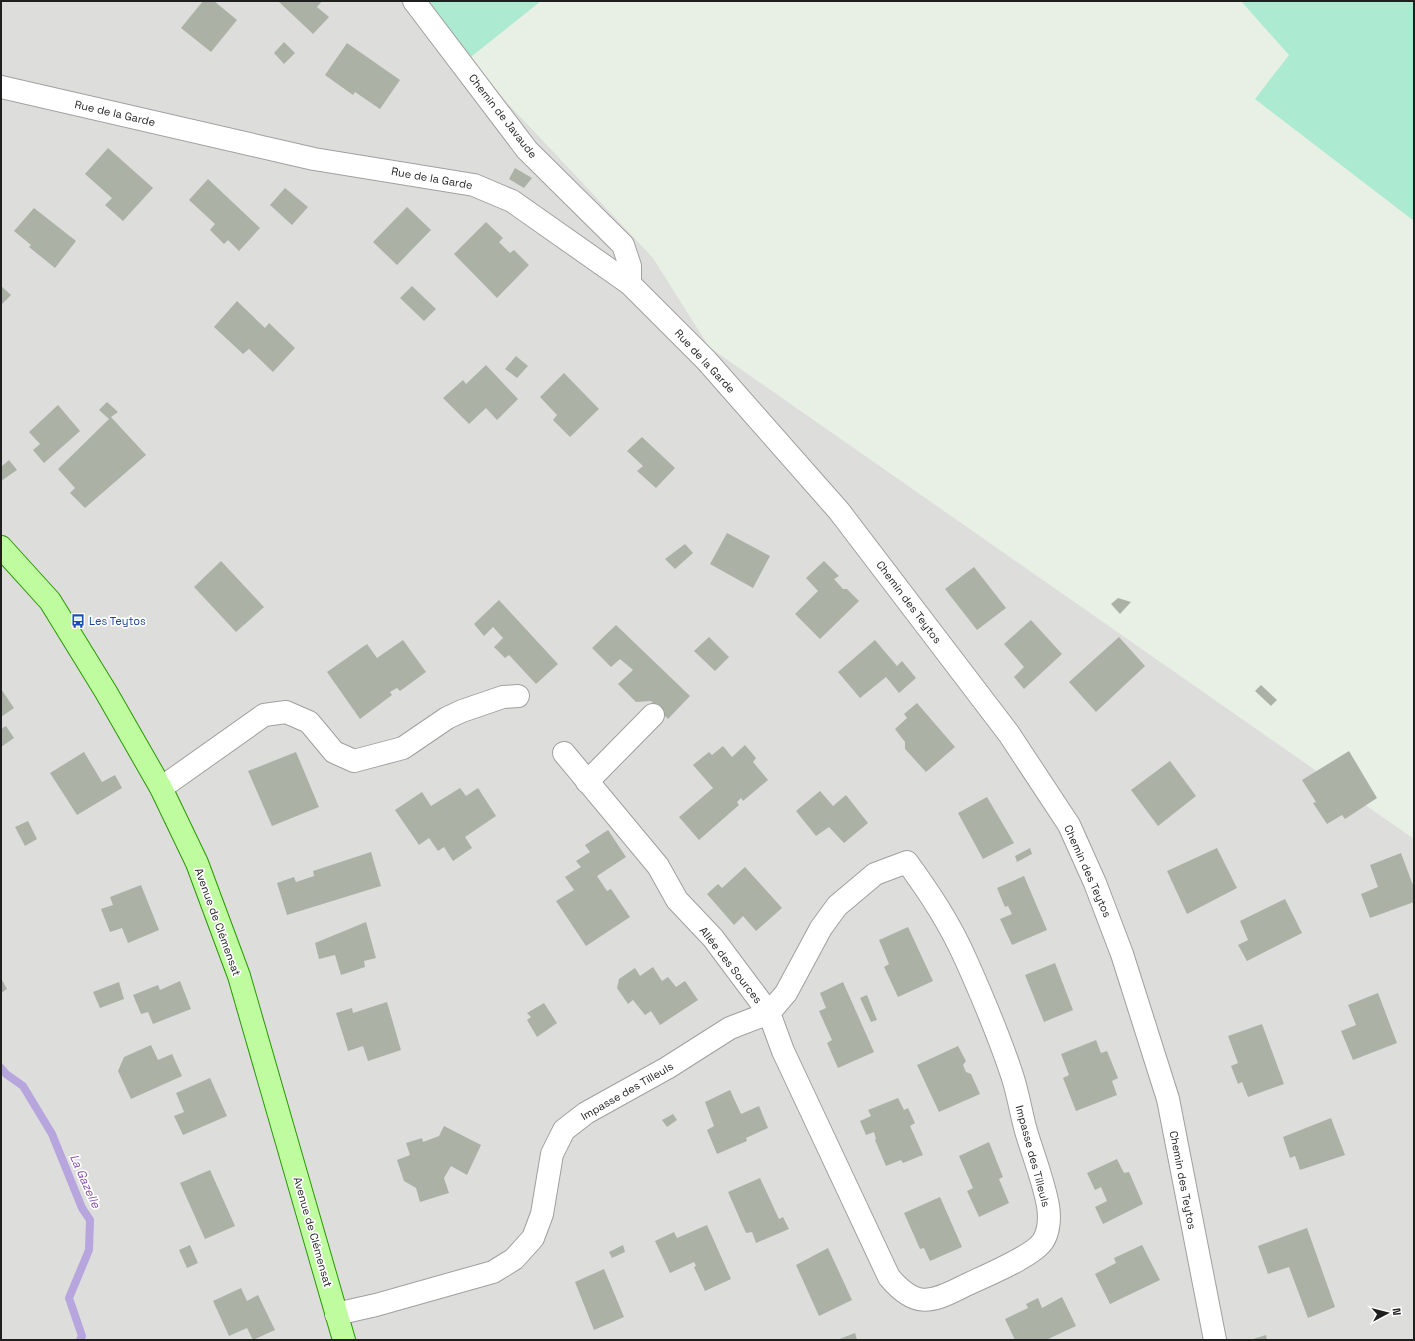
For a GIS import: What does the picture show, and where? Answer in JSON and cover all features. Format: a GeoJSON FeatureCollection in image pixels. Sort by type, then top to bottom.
{"type":"FeatureCollection","features":[{"type":"Feature","properties":{"kind":"main road","name":"Avenue de Clémensat"},"geometry":{"type":"LineString","coordinates":[[1,547],[50,601],[106,692],[161,788],[197,863],[238,976],[344,1340]]}},
{"type":"Feature","properties":{"kind":"street","name":"Chemin de Javaude"},"geometry":{"type":"LineString","coordinates":[[414,1],[527,150],[623,245],[630,266],[630,284]]}},
{"type":"Feature","properties":{"kind":"street","name":"Rue de la Garde"},"geometry":{"type":"LineString","coordinates":[[1,88],[314,159],[474,185],[512,201],[557,230],[600,264],[630,284],[706,360],[775,439]]}},
{"type":"Feature","properties":{"kind":"street","name":"Chemin des Teytos"},"geometry":{"type":"LineString","coordinates":[[775,439],[839,511],[1000,721],[1069,825],[1095,882],[1122,954],[1168,1099],[1215,1340]]}},
{"type":"Feature","properties":{"kind":"street"},"geometry":{"type":"LineString","coordinates":[[161,788],[264,715],[286,712],[309,722],[334,752],[354,761],[403,748],[447,718],[462,711],[503,698],[518,696]]}},
{"type":"Feature","properties":{"kind":"street"},"geometry":{"type":"LineString","coordinates":[[587,782],[653,715]]}},
{"type":"Feature","properties":{"kind":"street","name":"Allée des Sources"},"geometry":{"type":"LineString","coordinates":[[564,753],[658,866],[677,900],[714,938],[769,1013]]}},
{"type":"Feature","properties":{"kind":"street","name":"Impasse des Tilleuls"},"geometry":{"type":"LineString","coordinates":[[336,1314],[376,1305],[493,1272],[514,1259],[533,1238],[542,1214],[552,1154],[564,1130],[586,1113],[667,1068],[730,1028],[769,1013],[786,993],[821,928],[837,906],[875,874],[907,862],[938,905],[966,960],[1001,1043],[1049,1206],[1049,1226],[1043,1242],[1026,1255],[950,1293],[933,1299],[915,1300],[901,1292],[889,1277],[783,1051],[769,1013]]}},
{"type":"Feature","properties":{"kind":"shaded area"},"geometry":{"type":"Polygon","coordinates":[[[1,1],[425,1],[467,60],[653,258],[709,347],[1414,839],[1414,1340],[1,1340],[1,1]]]}},
{"type":"Feature","properties":{"kind":"green space"},"geometry":{"type":"Polygon","coordinates":[[[425,1],[541,1],[467,60],[425,1]]]}},
{"type":"Feature","properties":{"kind":"green space"},"geometry":{"type":"Polygon","coordinates":[[[1241,1],[1414,1],[1414,221],[1255,99],[1289,55],[1241,1]]]}},
{"type":"Feature","properties":{"kind":"building"},"geometry":{"type":"Polygon","coordinates":[[[203,1],[214,1],[237,20],[211,52],[181,28],[203,1]]]}},
{"type":"Feature","properties":{"kind":"building"},"geometry":{"type":"Polygon","coordinates":[[[278,1],[322,1],[317,7],[329,17],[313,34],[278,1]]]}},
{"type":"Feature","properties":{"kind":"building"},"geometry":{"type":"Polygon","coordinates":[[[284,42],[295,53],[284,64],[274,53],[284,42]]]}},
{"type":"Feature","properties":{"kind":"building"},"geometry":{"type":"Polygon","coordinates":[[[347,43],[400,80],[380,109],[355,92],[353,95],[325,75],[347,43]]]}},
{"type":"Feature","properties":{"kind":"building"},"geometry":{"type":"Polygon","coordinates":[[[108,148],[153,188],[123,221],[105,205],[112,198],[85,174],[108,148]]]}},
{"type":"Feature","properties":{"kind":"building"},"geometry":{"type":"Polygon","coordinates":[[[515,168],[532,178],[524,188],[509,179],[515,168]]]}},
{"type":"Feature","properties":{"kind":"building"},"geometry":{"type":"Polygon","coordinates":[[[208,179],[260,228],[239,251],[228,240],[224,244],[210,230],[215,224],[189,200],[208,179]]]}},
{"type":"Feature","properties":{"kind":"building"},"geometry":{"type":"Polygon","coordinates":[[[285,188],[308,207],[292,225],[270,205],[285,188]]]}},
{"type":"Feature","properties":{"kind":"building"},"geometry":{"type":"Polygon","coordinates":[[[407,207],[431,230],[397,265],[373,242],[407,207]]]}},
{"type":"Feature","properties":{"kind":"building"},"geometry":{"type":"Polygon","coordinates":[[[34,208],[76,241],[55,268],[29,247],[31,245],[14,231],[34,208]]]}},
{"type":"Feature","properties":{"kind":"building"},"geometry":{"type":"Polygon","coordinates":[[[486,222],[503,238],[499,242],[510,253],[514,250],[529,265],[497,298],[454,254],[486,222]]]}},
{"type":"Feature","properties":{"kind":"building"},"geometry":{"type":"Polygon","coordinates":[[[1,286],[11,295],[1,305],[1,286]]]}},
{"type":"Feature","properties":{"kind":"building"},"geometry":{"type":"Polygon","coordinates":[[[412,286],[436,309],[424,321],[400,298],[412,286]]]}},
{"type":"Feature","properties":{"kind":"building"},"geometry":{"type":"Polygon","coordinates":[[[237,301],[265,328],[269,323],[295,348],[273,372],[249,349],[243,354],[214,327],[237,301]]]}},
{"type":"Feature","properties":{"kind":"building"},"geometry":{"type":"Polygon","coordinates":[[[516,356],[528,366],[517,378],[505,369],[516,356]]]}},
{"type":"Feature","properties":{"kind":"building"},"geometry":{"type":"Polygon","coordinates":[[[486,365],[518,399],[497,420],[486,408],[469,424],[443,398],[463,380],[466,384],[486,365]]]}},
{"type":"Feature","properties":{"kind":"building"},"geometry":{"type":"Polygon","coordinates":[[[564,373],[599,409],[570,437],[553,420],[557,415],[540,397],[564,373]]]}},
{"type":"Feature","properties":{"kind":"building"},"geometry":{"type":"Polygon","coordinates":[[[107,402],[118,412],[111,417],[146,455],[85,508],[70,493],[75,488],[58,469],[109,419],[99,410],[107,402]]]}},
{"type":"Feature","properties":{"kind":"building"},"geometry":{"type":"Polygon","coordinates":[[[58,405],[80,431],[44,463],[33,450],[40,444],[29,432],[58,405]]]}},
{"type":"Feature","properties":{"kind":"building"},"geometry":{"type":"Polygon","coordinates":[[[642,437],[675,468],[656,488],[637,471],[643,466],[627,451],[642,437]]]}},
{"type":"Feature","properties":{"kind":"building"},"geometry":{"type":"Polygon","coordinates":[[[9,460],[17,470],[1,481],[1,467],[9,460]]]}},
{"type":"Feature","properties":{"kind":"building"},"geometry":{"type":"Polygon","coordinates":[[[727,533],[770,556],[753,588],[710,564],[727,533]]]}},
{"type":"Feature","properties":{"kind":"building"},"geometry":{"type":"Polygon","coordinates":[[[685,544],[693,553],[675,569],[665,559],[685,544]]]}},
{"type":"Feature","properties":{"kind":"building"},"geometry":{"type":"Polygon","coordinates":[[[221,561],[264,607],[236,632],[194,587],[221,561]]]}},
{"type":"Feature","properties":{"kind":"building"},"geometry":{"type":"Polygon","coordinates":[[[824,561],[839,576],[834,579],[843,589],[847,589],[859,601],[820,639],[795,614],[818,591],[806,578],[824,561]]]}},
{"type":"Feature","properties":{"kind":"building"},"geometry":{"type":"Polygon","coordinates":[[[974,567],[1006,608],[977,630],[945,589],[974,567]]]}},
{"type":"Feature","properties":{"kind":"building"},"geometry":{"type":"Polygon","coordinates":[[[1118,598],[1131,602],[1120,614],[1111,604],[1118,598]]]}},
{"type":"Feature","properties":{"kind":"building"},"geometry":{"type":"Polygon","coordinates":[[[499,600],[558,664],[536,684],[509,655],[505,658],[494,647],[503,638],[493,627],[484,636],[474,624],[499,600]]]}},
{"type":"Feature","properties":{"kind":"building"},"geometry":{"type":"Polygon","coordinates":[[[1031,620],[1062,654],[1024,689],[1014,677],[1024,667],[1004,644],[1031,620]]]}},
{"type":"Feature","properties":{"kind":"building"},"geometry":{"type":"Polygon","coordinates":[[[616,625],[690,696],[668,719],[651,701],[636,702],[618,684],[633,670],[620,659],[611,667],[592,648],[616,625]]]}},
{"type":"Feature","properties":{"kind":"building"},"geometry":{"type":"Polygon","coordinates":[[[709,637],[729,657],[715,671],[694,651],[709,637]]]}},
{"type":"Feature","properties":{"kind":"building"},"geometry":{"type":"Polygon","coordinates":[[[1119,637],[1145,666],[1096,712],[1069,682],[1119,637]]]}},
{"type":"Feature","properties":{"kind":"building"},"geometry":{"type":"Polygon","coordinates":[[[403,640],[426,672],[400,691],[397,688],[390,692],[392,695],[360,719],[327,672],[367,644],[377,658],[403,640]]]}},
{"type":"Feature","properties":{"kind":"building"},"geometry":{"type":"Polygon","coordinates":[[[875,640],[897,666],[902,661],[916,678],[899,693],[886,677],[860,698],[838,672],[875,640]]]}},
{"type":"Feature","properties":{"kind":"building"},"geometry":{"type":"Polygon","coordinates":[[[1261,685],[1277,700],[1271,706],[1255,691],[1261,685]]]}},
{"type":"Feature","properties":{"kind":"building"},"geometry":{"type":"Polygon","coordinates":[[[1,689],[14,708],[1,717],[1,689]]]}},
{"type":"Feature","properties":{"kind":"building"},"geometry":{"type":"Polygon","coordinates":[[[917,703],[955,747],[926,772],[905,749],[905,742],[895,729],[907,718],[904,714],[917,703]]]}},
{"type":"Feature","properties":{"kind":"building"},"geometry":{"type":"Polygon","coordinates":[[[6,726],[14,738],[1,747],[1,729],[6,726]]]}},
{"type":"Feature","properties":{"kind":"building"},"geometry":{"type":"Polygon","coordinates":[[[745,745],[756,758],[753,762],[768,780],[743,801],[741,798],[737,802],[739,805],[699,840],[679,817],[713,788],[693,765],[709,752],[712,755],[723,746],[732,757],[745,745]]]}},
{"type":"Feature","properties":{"kind":"building"},"geometry":{"type":"Polygon","coordinates":[[[1349,751],[1377,798],[1345,819],[1342,815],[1327,824],[1313,803],[1316,802],[1302,780],[1349,751]]]}},
{"type":"Feature","properties":{"kind":"building"},"geometry":{"type":"Polygon","coordinates":[[[84,752],[102,782],[115,775],[122,788],[77,815],[50,773],[84,752]]]}},
{"type":"Feature","properties":{"kind":"building"},"geometry":{"type":"Polygon","coordinates":[[[296,752],[319,807],[272,826],[248,771],[296,752]]]}},
{"type":"Feature","properties":{"kind":"building"},"geometry":{"type":"Polygon","coordinates":[[[1170,761],[1196,796],[1158,826],[1131,790],[1170,761]]]}},
{"type":"Feature","properties":{"kind":"building"},"geometry":{"type":"Polygon","coordinates":[[[460,788],[466,796],[478,788],[496,816],[465,837],[472,848],[453,861],[444,847],[438,851],[429,838],[419,845],[395,810],[422,792],[431,806],[460,788]]]}},
{"type":"Feature","properties":{"kind":"building"},"geometry":{"type":"Polygon","coordinates":[[[820,791],[833,806],[846,795],[868,823],[844,843],[829,827],[816,836],[796,811],[820,791]]]}},
{"type":"Feature","properties":{"kind":"building"},"geometry":{"type":"Polygon","coordinates":[[[987,797],[1014,843],[983,859],[958,813],[987,797]]]}},
{"type":"Feature","properties":{"kind":"building"},"geometry":{"type":"Polygon","coordinates":[[[28,821],[37,839],[25,846],[15,827],[28,821]]]}},
{"type":"Feature","properties":{"kind":"building"},"geometry":{"type":"Polygon","coordinates":[[[608,830],[626,857],[597,876],[607,891],[611,889],[630,917],[586,946],[556,901],[574,890],[565,877],[581,867],[576,861],[590,852],[585,845],[608,830]]]}},
{"type":"Feature","properties":{"kind":"building"},"geometry":{"type":"Polygon","coordinates":[[[1030,848],[1032,854],[1017,862],[1015,856],[1030,848]]]}},
{"type":"Feature","properties":{"kind":"building"},"geometry":{"type":"Polygon","coordinates":[[[1217,848],[1237,888],[1187,914],[1167,871],[1217,848]]]}},
{"type":"Feature","properties":{"kind":"building"},"geometry":{"type":"Polygon","coordinates":[[[371,852],[381,886],[287,915],[277,883],[294,877],[296,882],[314,876],[313,871],[371,852]]]}},
{"type":"Feature","properties":{"kind":"building"},"geometry":{"type":"Polygon","coordinates":[[[1401,853],[1414,888],[1414,902],[1370,918],[1361,894],[1378,887],[1370,865],[1401,853]]]}},
{"type":"Feature","properties":{"kind":"building"},"geometry":{"type":"Polygon","coordinates":[[[745,867],[782,908],[756,931],[743,916],[734,925],[707,894],[718,884],[722,888],[745,867]]]}},
{"type":"Feature","properties":{"kind":"building"},"geometry":{"type":"Polygon","coordinates":[[[1024,876],[1047,930],[1012,945],[1000,919],[1012,914],[1008,906],[1005,907],[997,888],[1024,876]]]}},
{"type":"Feature","properties":{"kind":"building"},"geometry":{"type":"Polygon","coordinates":[[[141,885],[159,930],[128,943],[122,928],[110,932],[101,909],[113,905],[110,897],[141,885]]]}},
{"type":"Feature","properties":{"kind":"building"},"geometry":{"type":"Polygon","coordinates":[[[1285,899],[1302,933],[1247,961],[1238,945],[1248,940],[1240,921],[1285,899]]]}},
{"type":"Feature","properties":{"kind":"building"},"geometry":{"type":"Polygon","coordinates":[[[366,922],[376,958],[364,961],[365,967],[341,975],[335,955],[319,959],[315,943],[366,922]]]}},
{"type":"Feature","properties":{"kind":"building"},"geometry":{"type":"Polygon","coordinates":[[[908,927],[933,981],[898,997],[884,967],[889,964],[879,940],[908,927]]]}},
{"type":"Feature","properties":{"kind":"building"},"geometry":{"type":"Polygon","coordinates":[[[1055,963],[1073,1010],[1044,1022],[1025,975],[1055,963]]]}},
{"type":"Feature","properties":{"kind":"building"},"geometry":{"type":"Polygon","coordinates":[[[653,967],[662,981],[668,977],[676,987],[685,981],[698,1000],[660,1025],[651,1011],[645,1015],[633,1000],[628,1004],[617,988],[619,979],[635,968],[640,976],[653,967]]]}},
{"type":"Feature","properties":{"kind":"building"},"geometry":{"type":"Polygon","coordinates":[[[1,978],[7,989],[1,993],[1,978]]]}},
{"type":"Feature","properties":{"kind":"building"},"geometry":{"type":"Polygon","coordinates":[[[180,981],[191,1009],[153,1024],[148,1012],[141,1014],[133,995],[158,985],[160,990],[180,981]]]}},
{"type":"Feature","properties":{"kind":"building"},"geometry":{"type":"Polygon","coordinates":[[[119,982],[124,999],[100,1008],[93,992],[119,982]]]}},
{"type":"Feature","properties":{"kind":"building"},"geometry":{"type":"Polygon","coordinates":[[[843,982],[874,1052],[838,1068],[827,1043],[832,1040],[819,1011],[826,1008],[820,993],[843,982]]]}},
{"type":"Feature","properties":{"kind":"building"},"geometry":{"type":"Polygon","coordinates":[[[1378,993],[1397,1043],[1353,1060],[1341,1031],[1356,1025],[1348,1005],[1378,993]]]}},
{"type":"Feature","properties":{"kind":"building"},"geometry":{"type":"Polygon","coordinates":[[[867,995],[877,1020],[871,1022],[860,998],[867,995]]]}},
{"type":"Feature","properties":{"kind":"building"},"geometry":{"type":"Polygon","coordinates":[[[387,1002],[401,1050],[368,1061],[363,1046],[348,1051],[336,1013],[352,1008],[353,1013],[387,1002]]]}},
{"type":"Feature","properties":{"kind":"building"},"geometry":{"type":"Polygon","coordinates":[[[544,1003],[557,1023],[537,1037],[527,1020],[531,1017],[527,1013],[544,1003]]]}},
{"type":"Feature","properties":{"kind":"building"},"geometry":{"type":"Polygon","coordinates":[[[1262,1024],[1284,1084],[1248,1097],[1242,1082],[1238,1084],[1231,1066],[1238,1063],[1228,1036],[1262,1024]]]}},
{"type":"Feature","properties":{"kind":"building"},"geometry":{"type":"Polygon","coordinates":[[[1096,1040],[1101,1053],[1107,1051],[1118,1078],[1112,1081],[1117,1095],[1076,1111],[1063,1078],[1069,1075],[1061,1054],[1096,1040]]]}},
{"type":"Feature","properties":{"kind":"building"},"geometry":{"type":"Polygon","coordinates":[[[151,1045],[158,1060],[172,1054],[182,1076],[131,1099],[118,1071],[124,1057],[151,1045]]]}},
{"type":"Feature","properties":{"kind":"building"},"geometry":{"type":"Polygon","coordinates":[[[958,1046],[966,1061],[963,1065],[966,1072],[971,1074],[980,1094],[939,1112],[917,1065],[958,1046]]]}},
{"type":"Feature","properties":{"kind":"building"},"geometry":{"type":"Polygon","coordinates":[[[210,1078],[227,1116],[183,1135],[174,1116],[184,1112],[176,1093],[210,1078]]]}},
{"type":"Feature","properties":{"kind":"building"},"geometry":{"type":"Polygon","coordinates":[[[730,1090],[741,1114],[759,1106],[768,1128],[746,1138],[747,1141],[717,1154],[707,1130],[714,1126],[705,1102],[730,1090]]]}},
{"type":"Feature","properties":{"kind":"building"},"geometry":{"type":"Polygon","coordinates":[[[898,1098],[904,1110],[908,1108],[915,1123],[910,1126],[923,1155],[903,1163],[901,1160],[886,1166],[875,1140],[874,1132],[866,1135],[860,1121],[871,1116],[868,1110],[898,1098]]]}},
{"type":"Feature","properties":{"kind":"building"},"geometry":{"type":"Polygon","coordinates":[[[673,1114],[677,1120],[667,1127],[662,1120],[673,1114]]]}},
{"type":"Feature","properties":{"kind":"building"},"geometry":{"type":"Polygon","coordinates":[[[1331,1118],[1345,1155],[1300,1170],[1295,1156],[1290,1158],[1283,1137],[1331,1118]]]}},
{"type":"Feature","properties":{"kind":"building"},"geometry":{"type":"Polygon","coordinates":[[[444,1126],[481,1145],[467,1175],[451,1166],[444,1178],[449,1193],[420,1202],[416,1188],[404,1181],[397,1160],[410,1155],[406,1143],[422,1138],[423,1142],[439,1136],[444,1126]]]}},
{"type":"Feature","properties":{"kind":"building"},"geometry":{"type":"Polygon","coordinates":[[[989,1142],[1003,1177],[999,1179],[1009,1203],[979,1217],[967,1191],[973,1188],[959,1156],[989,1142]]]}},
{"type":"Feature","properties":{"kind":"building"},"geometry":{"type":"Polygon","coordinates":[[[1117,1159],[1124,1173],[1129,1172],[1143,1204],[1103,1224],[1095,1207],[1107,1201],[1101,1187],[1095,1190],[1087,1173],[1117,1159]]]}},
{"type":"Feature","properties":{"kind":"building"},"geometry":{"type":"Polygon","coordinates":[[[210,1170],[235,1226],[205,1239],[180,1183],[210,1170]]]}},
{"type":"Feature","properties":{"kind":"building"},"geometry":{"type":"Polygon","coordinates":[[[760,1178],[779,1219],[783,1217],[789,1229],[756,1243],[752,1232],[746,1233],[728,1192],[760,1178]]]}},
{"type":"Feature","properties":{"kind":"building"},"geometry":{"type":"Polygon","coordinates":[[[940,1197],[962,1247],[930,1261],[924,1248],[920,1249],[904,1213],[940,1197]]]}},
{"type":"Feature","properties":{"kind":"building"},"geometry":{"type":"Polygon","coordinates":[[[707,1225],[731,1279],[705,1291],[694,1267],[696,1266],[694,1262],[670,1273],[655,1241],[674,1232],[677,1238],[707,1225]]]}},
{"type":"Feature","properties":{"kind":"building"},"geometry":{"type":"Polygon","coordinates":[[[1307,1228],[1335,1307],[1308,1318],[1289,1267],[1268,1274],[1258,1246],[1307,1228]]]}},
{"type":"Feature","properties":{"kind":"building"},"geometry":{"type":"Polygon","coordinates":[[[190,1245],[198,1263],[187,1268],[179,1250],[190,1245]]]}},
{"type":"Feature","properties":{"kind":"building"},"geometry":{"type":"Polygon","coordinates":[[[623,1245],[625,1252],[612,1258],[609,1252],[623,1245]]]}},
{"type":"Feature","properties":{"kind":"building"},"geometry":{"type":"Polygon","coordinates":[[[1142,1245],[1160,1280],[1110,1304],[1095,1274],[1116,1263],[1114,1258],[1142,1245]]]}},
{"type":"Feature","properties":{"kind":"building"},"geometry":{"type":"Polygon","coordinates":[[[828,1248],[852,1300],[819,1316],[796,1265],[828,1248]]]}},
{"type":"Feature","properties":{"kind":"building"},"geometry":{"type":"Polygon","coordinates":[[[604,1269],[624,1317],[594,1330],[575,1282],[604,1269]]]}},
{"type":"Feature","properties":{"kind":"building"},"geometry":{"type":"Polygon","coordinates":[[[241,1288],[247,1301],[258,1295],[275,1330],[253,1340],[247,1328],[229,1336],[213,1301],[241,1288]]]}},
{"type":"Feature","properties":{"kind":"building"},"geometry":{"type":"Polygon","coordinates":[[[1062,1297],[1076,1326],[1046,1340],[1015,1340],[1005,1319],[1028,1308],[1026,1304],[1038,1298],[1042,1308],[1062,1297]]]}},
{"type":"Feature","properties":{"kind":"building"},"geometry":{"type":"Polygon","coordinates":[[[855,1333],[857,1340],[837,1340],[855,1333]]]}},
{"type":"Feature","properties":{"kind":"building"},"geometry":{"type":"Polygon","coordinates":[[[1266,1335],[1267,1340],[1250,1340],[1266,1335]]]}},
{"type":"Feature","properties":{"kind":"waterway","name":"La Gazelle"},"geometry":{"type":"LineString","coordinates":[[1,1068],[6,1074],[23,1086],[52,1134],[82,1208],[90,1220],[89,1250],[69,1298],[82,1336],[80,1340]]}},
{"type":"Feature","properties":{"kind":"place","name":"Les Teytos"},"geometry":{"type":"Point","coordinates":[78,621]}}]}
